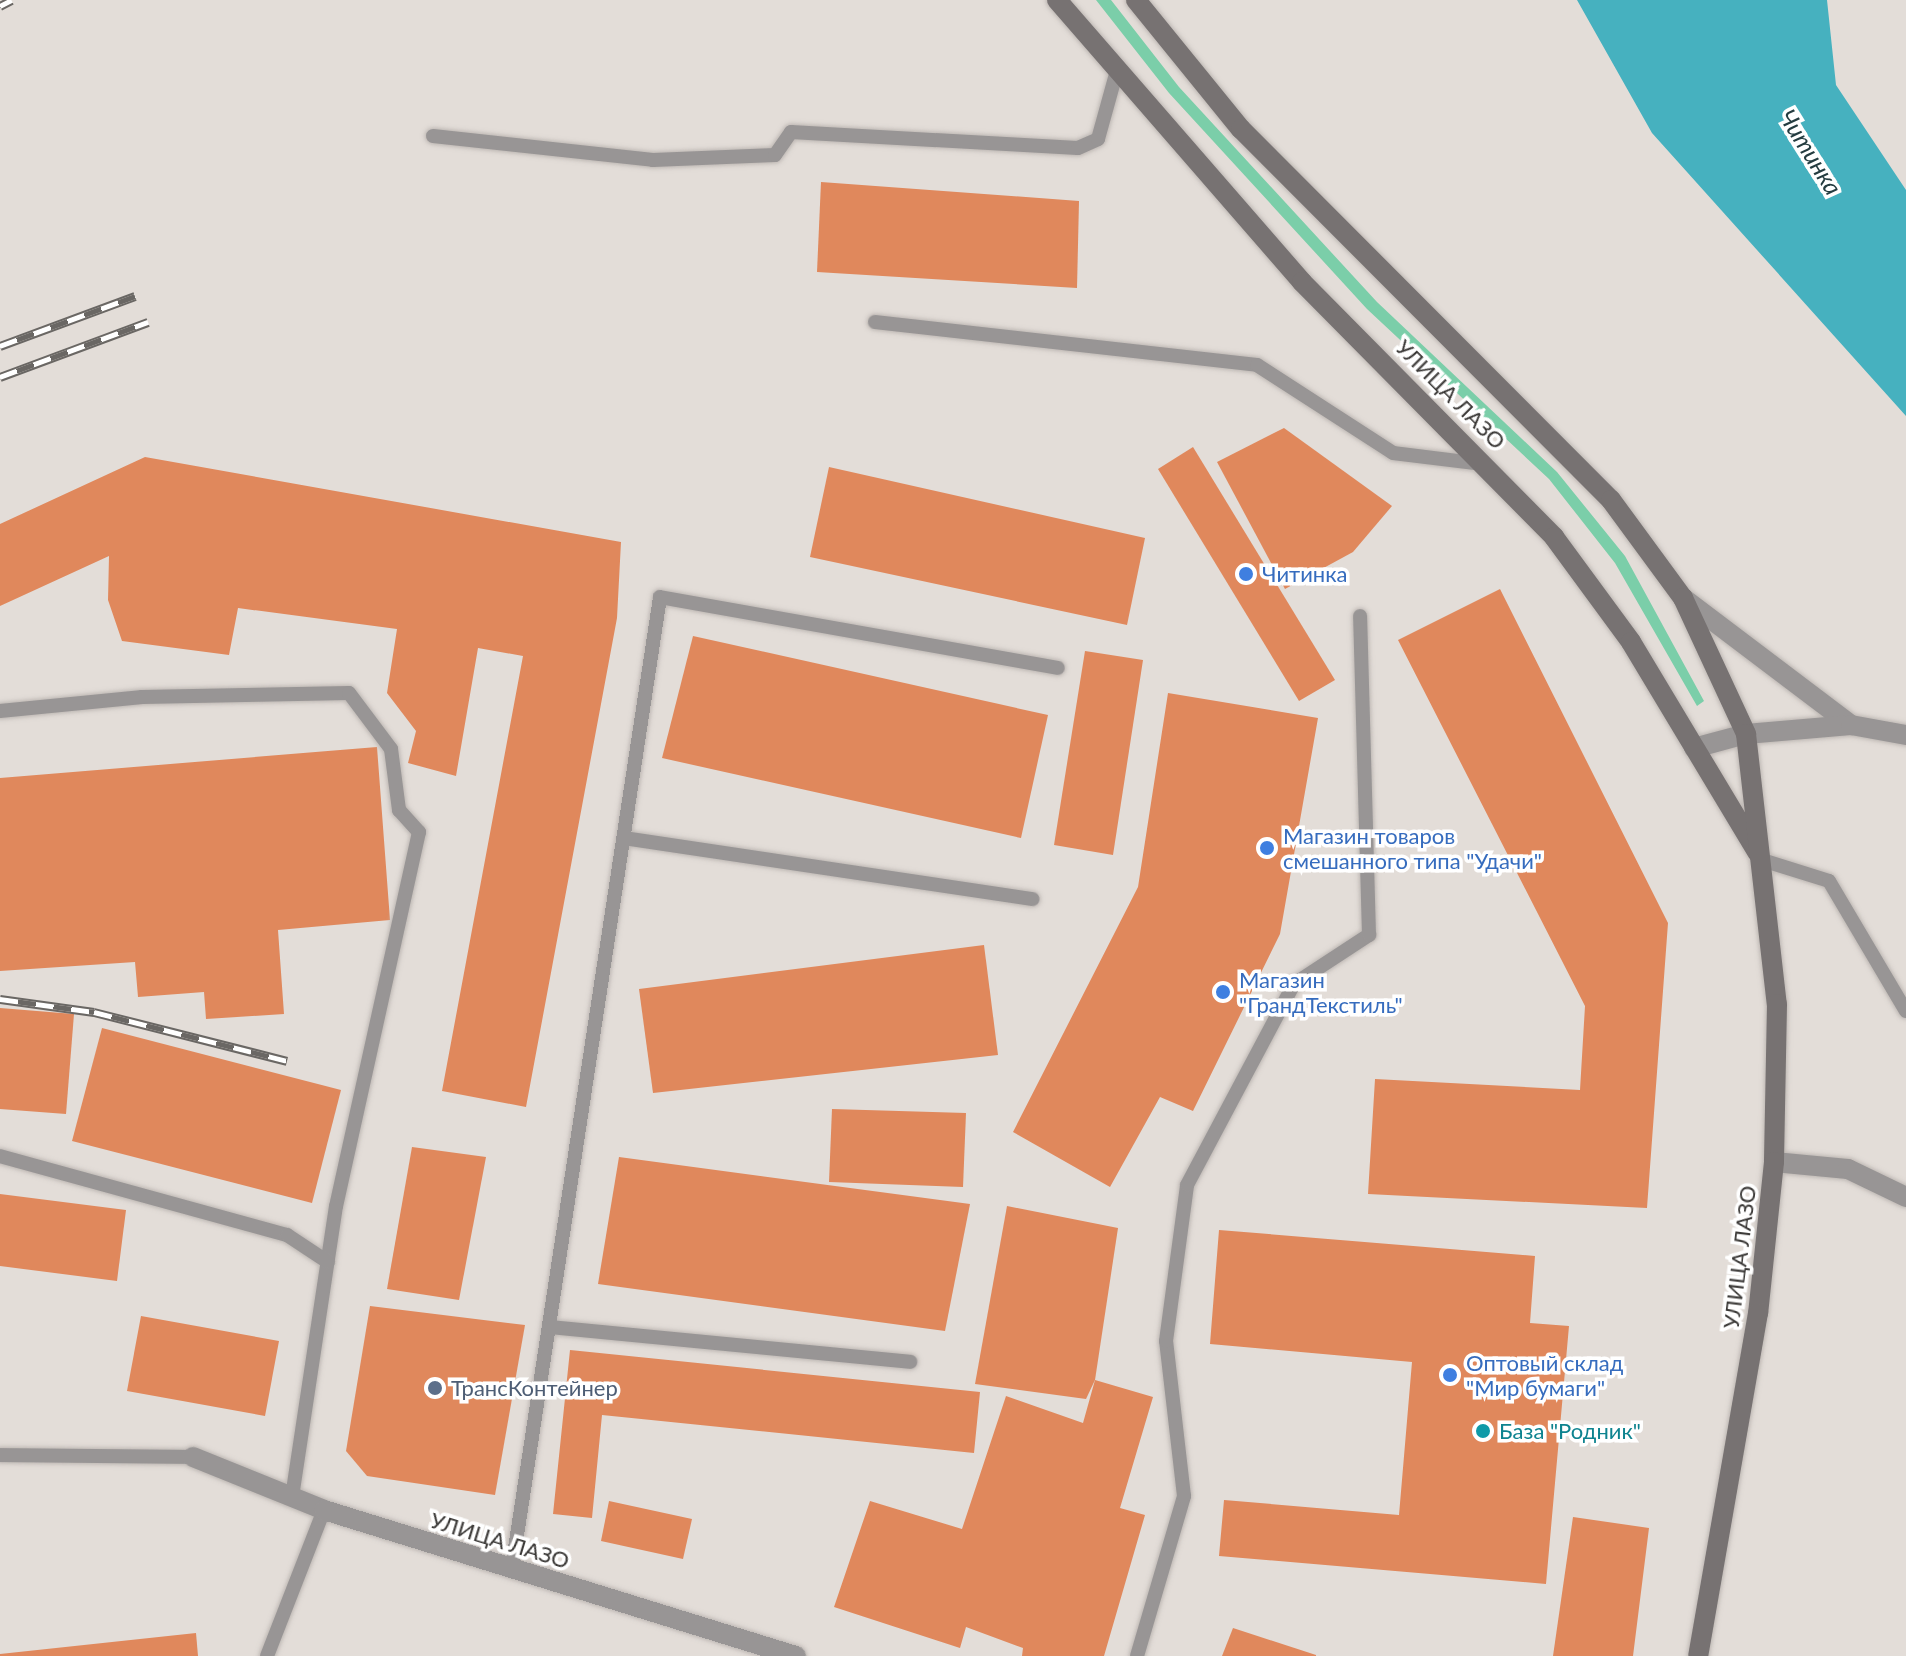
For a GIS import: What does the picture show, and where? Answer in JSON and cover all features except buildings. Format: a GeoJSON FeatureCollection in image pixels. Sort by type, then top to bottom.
{"type":"FeatureCollection","features":[{"type":"Feature","properties":{"kind":"main road","name":"УЛИЦА ЛАЗО"},"geometry":{"type":"LineString","coordinates":[[1057,0],[1116,74],[1302,282],[1488,464],[1554,537],[1631,642],[1762,860]]}},
{"type":"Feature","properties":{"kind":"main road","name":"УЛИЦА ЛАЗО"},"geometry":{"type":"LineString","coordinates":[[1136,0],[1241,129],[1611,500],[1683,598],[1746,734],[1777,1004],[1774,1162],[1758,1313],[1698,1656]]}},
{"type":"Feature","properties":{"kind":"street"},"geometry":{"type":"LineString","coordinates":[[1683,598],[1851,725]]}},
{"type":"Feature","properties":{"kind":"street"},"geometry":{"type":"LineString","coordinates":[[1694,748],[1746,734],[1851,725],[1906,735]]}},
{"type":"Feature","properties":{"kind":"street"},"geometry":{"type":"LineString","coordinates":[[1774,1162],[1848,1169],[1906,1197]]}},
{"type":"Feature","properties":{"kind":"street","name":"УЛИЦА ЛАЗО"},"geometry":{"type":"LineString","coordinates":[[193,1457],[324,1510],[796,1656]]}},
{"type":"Feature","properties":{"kind":"lane"},"geometry":{"type":"LineString","coordinates":[[433,136],[653,160],[775,155],[791,132],[1078,148],[1098,139],[1116,74]]}},
{"type":"Feature","properties":{"kind":"lane"},"geometry":{"type":"LineString","coordinates":[[875,322],[1257,365],[1393,453],[1488,464]]}},
{"type":"Feature","properties":{"kind":"lane"},"geometry":{"type":"LineString","coordinates":[[512,1568],[660,597],[1058,668]]}},
{"type":"Feature","properties":{"kind":"lane"},"geometry":{"type":"LineString","coordinates":[[1137,1656],[1184,1496],[1166,1341],[1187,1185],[1294,984],[1369,935],[1360,616]]}},
{"type":"Feature","properties":{"kind":"lane"},"geometry":{"type":"LineString","coordinates":[[0,711],[142,697],[349,693],[391,749],[399,810],[419,832],[328,1262],[292,1498]]}},
{"type":"Feature","properties":{"kind":"lane"},"geometry":{"type":"LineString","coordinates":[[624,838],[1032,899]]}},
{"type":"Feature","properties":{"kind":"lane"},"geometry":{"type":"LineString","coordinates":[[1762,860],[1829,881],[1906,1011]]}},
{"type":"Feature","properties":{"kind":"lane"},"geometry":{"type":"LineString","coordinates":[[0,1156],[287,1235],[328,1262]]}},
{"type":"Feature","properties":{"kind":"lane"},"geometry":{"type":"LineString","coordinates":[[549,1327],[910,1362]]}},
{"type":"Feature","properties":{"kind":"lane"},"geometry":{"type":"LineString","coordinates":[[0,1455],[193,1457]]}},
{"type":"Feature","properties":{"kind":"lane"},"geometry":{"type":"LineString","coordinates":[[267,1656],[324,1510]]}},
{"type":"Feature","properties":{"kind":"green space"},"geometry":{"type":"Polygon","coordinates":[[[1096,0],[1111,0],[1179,87],[1377,302],[1557,472],[1625,556],[1704,701],[1697,706],[1615,563],[1549,479],[1367,309],[1169,93],[1096,0]]]}},
{"type":"Feature","properties":{"kind":"water","name":"Читинка"},"geometry":{"type":"Polygon","coordinates":[[[1577,0],[1827,0],[1836,85],[1906,190],[1906,416],[1652,133],[1577,0]]]}},
{"type":"Feature","properties":{"kind":"railway"},"geometry":{"type":"LineString","coordinates":[[0,6],[12,0]]}},
{"type":"Feature","properties":{"kind":"railway"},"geometry":{"type":"LineString","coordinates":[[0,346],[135,296]]}},
{"type":"Feature","properties":{"kind":"railway"},"geometry":{"type":"LineString","coordinates":[[0,377],[148,322]]}},
{"type":"Feature","properties":{"kind":"railway"},"geometry":{"type":"LineString","coordinates":[[0,999],[94,1012],[287,1061]]}},
{"type":"Feature","properties":{"kind":"place","name":"Читинка"},"geometry":{"type":"Point","coordinates":[1246,574]}},
{"type":"Feature","properties":{"kind":"place","name":"Магазин товаров смешанного типа \"Удачи\""},"geometry":{"type":"Point","coordinates":[1267,848]}},
{"type":"Feature","properties":{"kind":"place","name":"Магазин \"ГрандТекстиль\""},"geometry":{"type":"Point","coordinates":[1223,992]}},
{"type":"Feature","properties":{"kind":"place","name":"Оптовый склад \"Мир бумаги\""},"geometry":{"type":"Point","coordinates":[1450,1375]}},
{"type":"Feature","properties":{"kind":"place","name":"ТрансКонтейнер"},"geometry":{"type":"Point","coordinates":[435,1388]}},
{"type":"Feature","properties":{"kind":"place","name":"База \"Родник\""},"geometry":{"type":"Point","coordinates":[1483,1431]}}]}
